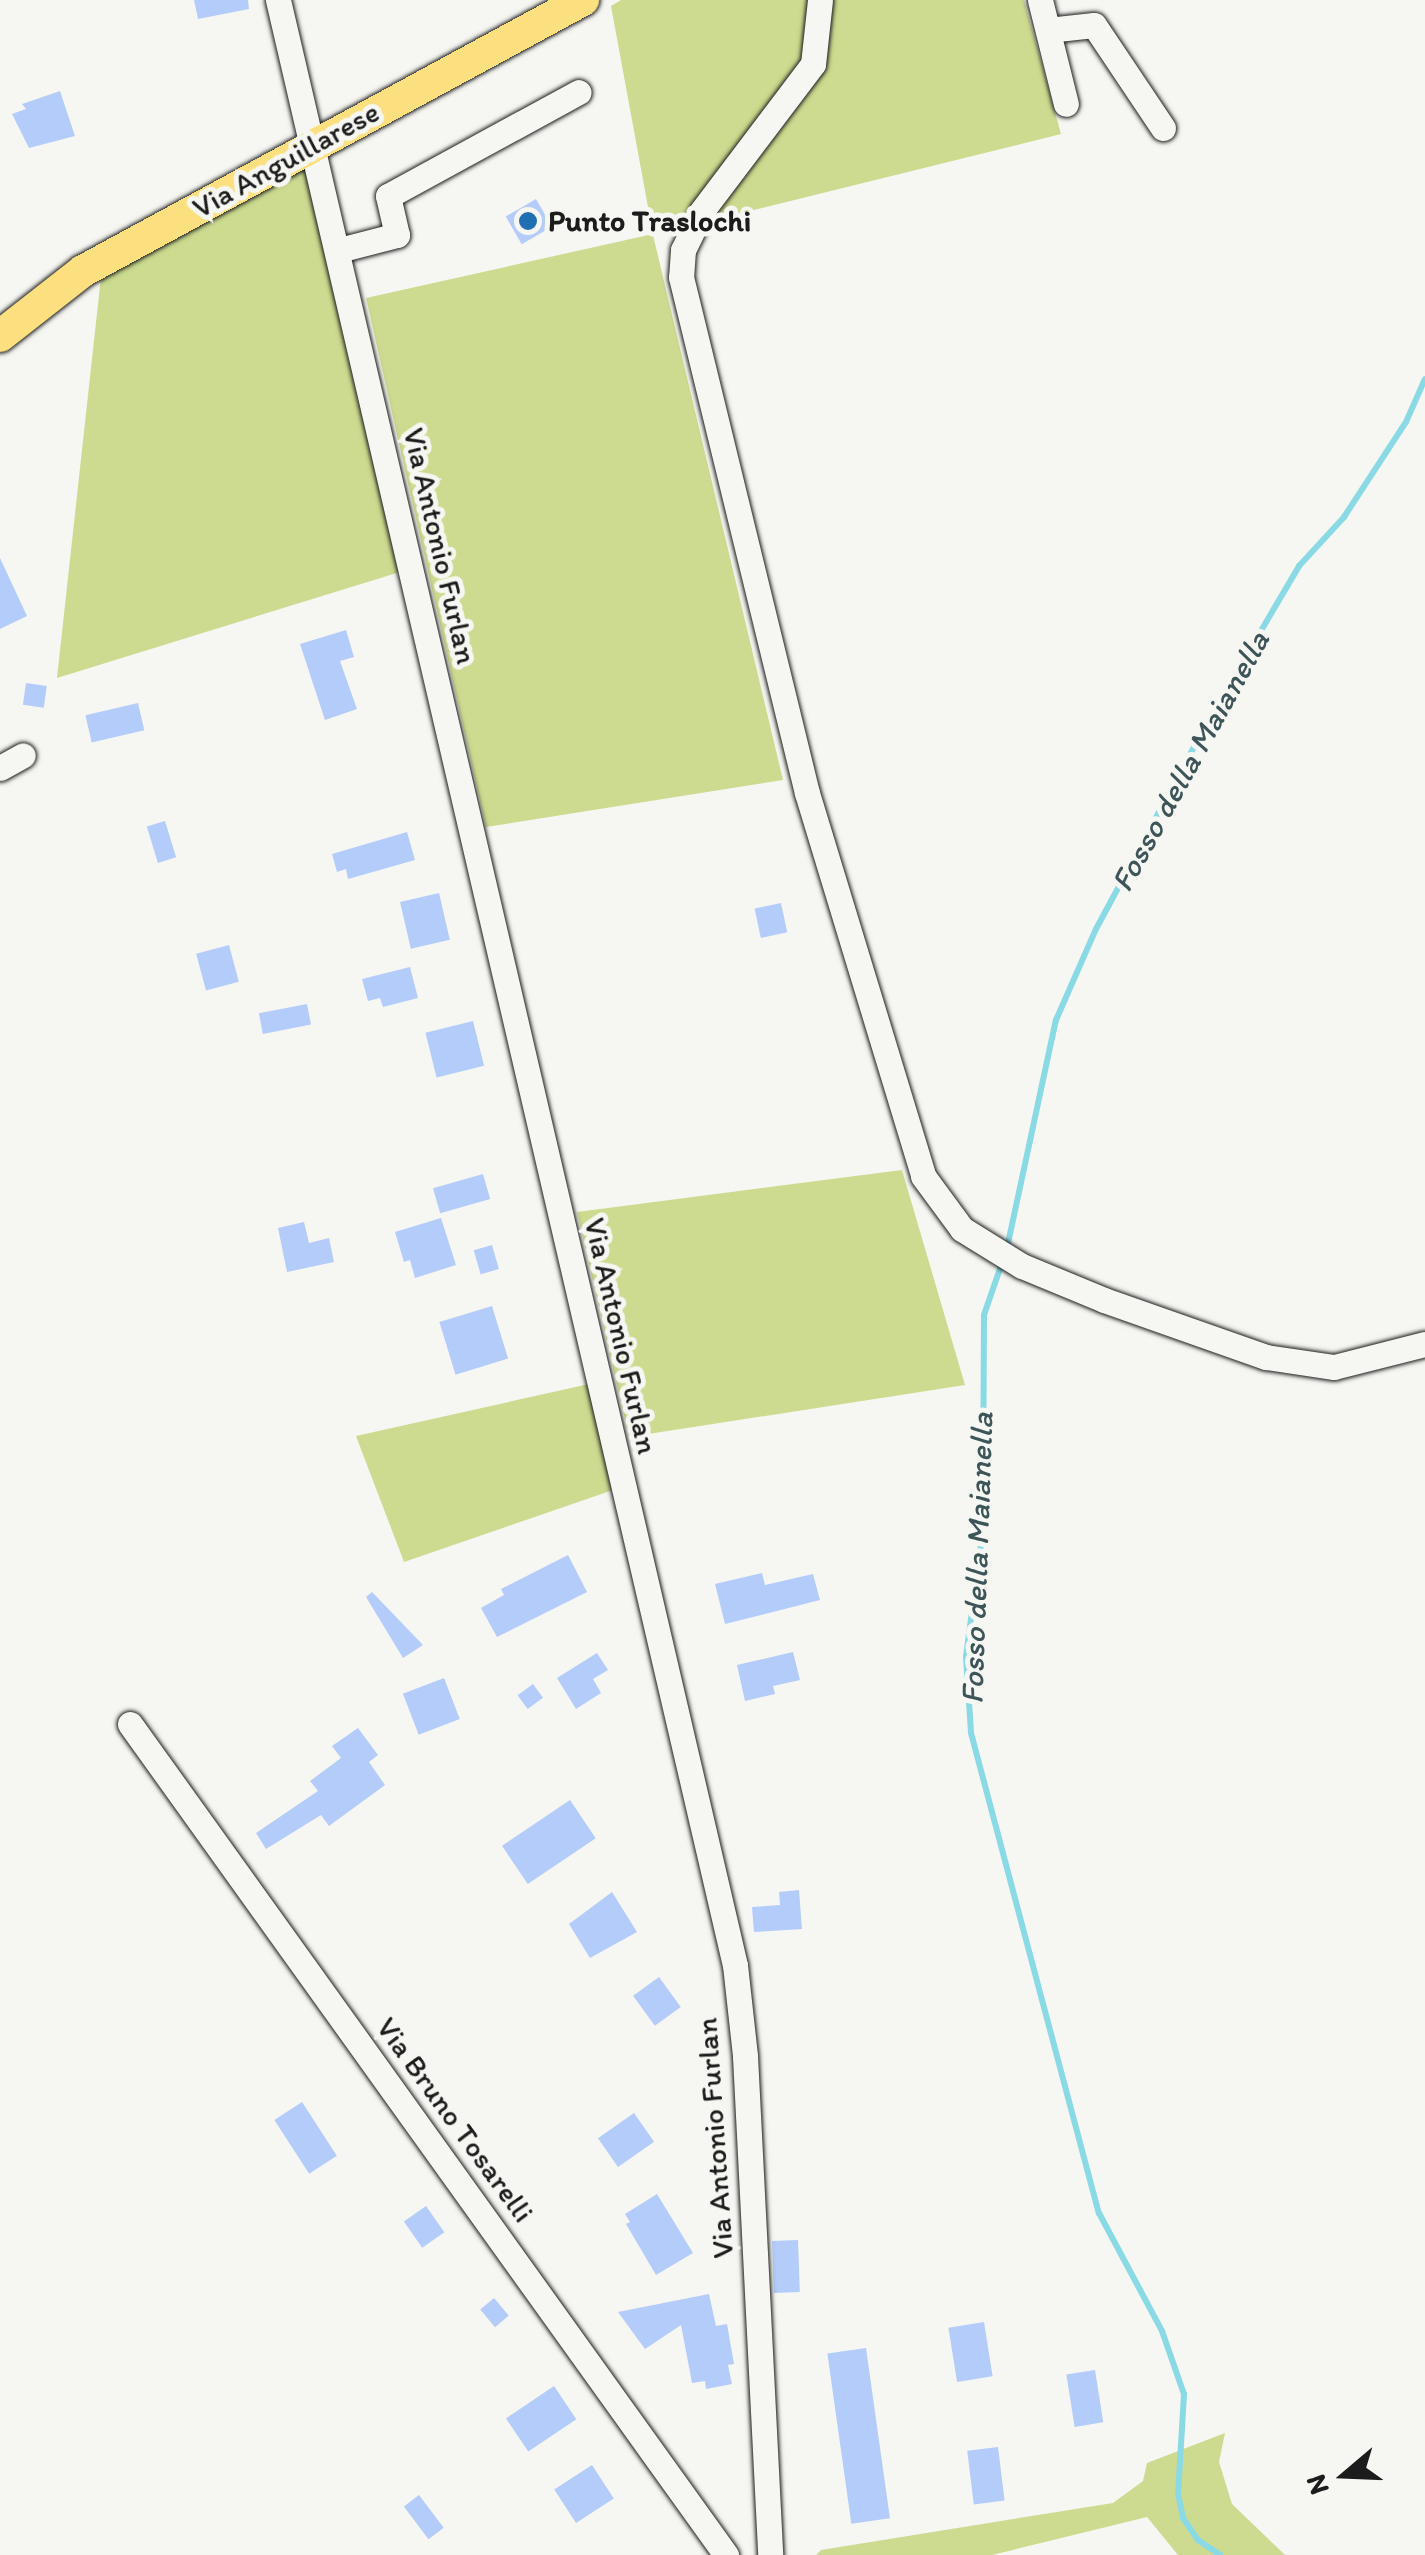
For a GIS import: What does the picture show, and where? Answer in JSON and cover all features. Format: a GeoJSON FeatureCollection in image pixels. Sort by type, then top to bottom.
{"type":"FeatureCollection","features":[{"type":"Feature","properties":{"kind":"main road","name":"Via Anguillarese"},"geometry":{"type":"LineString","coordinates":[[0,336],[83,271],[583,0]]}},
{"type":"Feature","properties":{"kind":"street","name":"Via Antonio Furlan"},"geometry":{"type":"LineString","coordinates":[[278,0],[315,144],[735,1965],[745,2056],[770,2555]]}},
{"type":"Feature","properties":{"kind":"street"},"geometry":{"type":"LineString","coordinates":[[820,0],[813,64],[702,210],[683,250],[681,277],[807,793],[923,1176],[962,1229],[1022,1266],[1104,1300],[1266,1357],[1334,1368],[1425,1344]]}},
{"type":"Feature","properties":{"kind":"street"},"geometry":{"type":"LineString","coordinates":[[1040,0],[1066,104]]}},
{"type":"Feature","properties":{"kind":"street"},"geometry":{"type":"LineString","coordinates":[[1048,30],[1094,25],[1163,128]]}},
{"type":"Feature","properties":{"kind":"street"},"geometry":{"type":"LineString","coordinates":[[339,250],[397,236],[388,196],[579,92]]}},
{"type":"Feature","properties":{"kind":"street","name":"Via Bruno Tosarelli"},"geometry":{"type":"LineString","coordinates":[[130,1724],[726,2555]]}},
{"type":"Feature","properties":{"kind":"green space"},"geometry":{"type":"Polygon","coordinates":[[[621,0],[1024,0],[1061,134],[653,235],[783,780],[486,827],[366,298],[653,234],[611,6],[621,0]]]}},
{"type":"Feature","properties":{"kind":"green space"},"geometry":{"type":"Polygon","coordinates":[[[306,165],[400,572],[57,678],[101,277],[306,165]]]}},
{"type":"Feature","properties":{"kind":"green space"},"geometry":{"type":"Polygon","coordinates":[[[902,1170],[965,1385],[629,1437],[577,1212],[902,1170]]]}},
{"type":"Feature","properties":{"kind":"green space"},"geometry":{"type":"Polygon","coordinates":[[[589,1384],[613,1490],[404,1562],[356,1436],[589,1384]]]}},
{"type":"Feature","properties":{"kind":"green space"},"geometry":{"type":"Polygon","coordinates":[[[1225,2433],[1219,2462],[1232,2504],[1285,2555],[1178,2555],[1147,2517],[992,2555],[816,2555],[821,2550],[1113,2503],[1143,2481],[1147,2463],[1225,2433]]]}},
{"type":"Feature","properties":{"kind":"building"},"geometry":{"type":"Polygon","coordinates":[[[194,0],[248,0],[249,9],[198,19],[194,0]]]}},
{"type":"Feature","properties":{"kind":"building"},"geometry":{"type":"Polygon","coordinates":[[[60,91],[75,136],[29,148],[12,114],[26,109],[22,104],[60,91]]]}},
{"type":"Feature","properties":{"kind":"building","name":"Punto Traslochi"},"geometry":{"type":"Polygon","coordinates":[[[536,199],[552,227],[522,244],[506,216],[536,199]]]}},
{"type":"Feature","properties":{"kind":"building"},"geometry":{"type":"Polygon","coordinates":[[[0,558],[27,616],[0,629],[0,558]]]}},
{"type":"Feature","properties":{"kind":"building"},"geometry":{"type":"Polygon","coordinates":[[[346,630],[354,657],[340,661],[357,709],[325,720],[300,644],[346,630]]]}},
{"type":"Feature","properties":{"kind":"building"},"geometry":{"type":"Polygon","coordinates":[[[26,683],[47,686],[44,708],[23,705],[26,683]]]}},
{"type":"Feature","properties":{"kind":"building"},"geometry":{"type":"Polygon","coordinates":[[[138,703],[144,730],[92,742],[85,715],[138,703]]]}},
{"type":"Feature","properties":{"kind":"building"},"geometry":{"type":"Polygon","coordinates":[[[165,821],[176,857],[158,863],[147,827],[165,821]]]}},
{"type":"Feature","properties":{"kind":"building"},"geometry":{"type":"Polygon","coordinates":[[[407,832],[415,860],[348,879],[346,869],[337,872],[332,854],[407,832]]]}},
{"type":"Feature","properties":{"kind":"building"},"geometry":{"type":"Polygon","coordinates":[[[439,893],[450,940],[411,949],[400,902],[439,893]]]}},
{"type":"Feature","properties":{"kind":"building"},"geometry":{"type":"Polygon","coordinates":[[[781,903],[787,932],[761,938],[755,909],[781,903]]]}},
{"type":"Feature","properties":{"kind":"building"},"geometry":{"type":"Polygon","coordinates":[[[229,945],[239,982],[206,991],[196,954],[229,945]]]}},
{"type":"Feature","properties":{"kind":"building"},"geometry":{"type":"Polygon","coordinates":[[[410,967],[418,998],[383,1007],[380,998],[368,1001],[362,979],[410,967]]]}},
{"type":"Feature","properties":{"kind":"building"},"geometry":{"type":"Polygon","coordinates":[[[307,1004],[311,1025],[263,1034],[259,1013],[307,1004]]]}},
{"type":"Feature","properties":{"kind":"building"},"geometry":{"type":"Polygon","coordinates":[[[473,1021],[484,1066],[437,1077],[425,1033],[473,1021]]]}},
{"type":"Feature","properties":{"kind":"building"},"geometry":{"type":"Polygon","coordinates":[[[483,1174],[490,1199],[440,1213],[433,1188],[483,1174]]]}},
{"type":"Feature","properties":{"kind":"building"},"geometry":{"type":"Polygon","coordinates":[[[441,1218],[456,1265],[415,1278],[410,1260],[404,1262],[395,1232],[441,1218]]]}},
{"type":"Feature","properties":{"kind":"building"},"geometry":{"type":"Polygon","coordinates":[[[304,1222],[309,1243],[329,1238],[334,1262],[287,1272],[278,1228],[304,1222]]]}},
{"type":"Feature","properties":{"kind":"building"},"geometry":{"type":"Polygon","coordinates":[[[492,1245],[499,1269],[481,1274],[474,1250],[492,1245]]]}},
{"type":"Feature","properties":{"kind":"building"},"geometry":{"type":"Polygon","coordinates":[[[492,1306],[508,1359],[455,1375],[439,1322],[492,1306]]]}},
{"type":"Feature","properties":{"kind":"building"},"geometry":{"type":"Polygon","coordinates":[[[568,1555],[587,1592],[497,1637],[481,1608],[504,1595],[501,1589],[568,1555]]]}},
{"type":"Feature","properties":{"kind":"building"},"geometry":{"type":"Polygon","coordinates":[[[762,1573],[765,1585],[813,1574],[820,1600],[725,1624],[715,1584],[762,1573]]]}},
{"type":"Feature","properties":{"kind":"building"},"geometry":{"type":"Polygon","coordinates":[[[372,1592],[423,1645],[403,1658],[366,1597],[372,1592]]]}},
{"type":"Feature","properties":{"kind":"building"},"geometry":{"type":"Polygon","coordinates":[[[793,1652],[800,1680],[773,1686],[775,1694],[745,1701],[737,1665],[793,1652]]]}},
{"type":"Feature","properties":{"kind":"building"},"geometry":{"type":"Polygon","coordinates":[[[597,1653],[608,1670],[593,1679],[601,1693],[576,1709],[557,1678],[597,1653]]]}},
{"type":"Feature","properties":{"kind":"building"},"geometry":{"type":"Polygon","coordinates":[[[444,1678],[460,1719],[419,1735],[403,1694],[444,1678]]]}},
{"type":"Feature","properties":{"kind":"building"},"geometry":{"type":"Polygon","coordinates":[[[533,1684],[543,1698],[528,1709],[518,1695],[533,1684]]]}},
{"type":"Feature","properties":{"kind":"building"},"geometry":{"type":"Polygon","coordinates":[[[358,1728],[378,1755],[369,1762],[385,1785],[329,1826],[321,1815],[266,1849],[256,1833],[318,1791],[310,1781],[341,1758],[332,1746],[358,1728]]]}},
{"type":"Feature","properties":{"kind":"building"},"geometry":{"type":"Polygon","coordinates":[[[570,1800],[596,1838],[528,1884],[502,1846],[570,1800]]]}},
{"type":"Feature","properties":{"kind":"building"},"geometry":{"type":"Polygon","coordinates":[[[799,1890],[802,1929],[754,1932],[752,1907],[780,1905],[779,1892],[799,1890]]]}},
{"type":"Feature","properties":{"kind":"building"},"geometry":{"type":"Polygon","coordinates":[[[612,1892],[637,1932],[590,1958],[569,1924],[612,1892]]]}},
{"type":"Feature","properties":{"kind":"building"},"geometry":{"type":"Polygon","coordinates":[[[659,1977],[681,2007],[655,2026],[633,1996],[659,1977]]]}},
{"type":"Feature","properties":{"kind":"building"},"geometry":{"type":"Polygon","coordinates":[[[302,2102],[337,2156],[309,2174],[274,2120],[302,2102]]]}},
{"type":"Feature","properties":{"kind":"building"},"geometry":{"type":"Polygon","coordinates":[[[634,2113],[654,2142],[618,2167],[598,2138],[634,2113]]]}},
{"type":"Feature","properties":{"kind":"building"},"geometry":{"type":"Polygon","coordinates":[[[657,2194],[693,2253],[656,2275],[626,2224],[630,2222],[625,2214],[657,2194]]]}},
{"type":"Feature","properties":{"kind":"building"},"geometry":{"type":"Polygon","coordinates":[[[426,2206],[444,2232],[422,2248],[404,2221],[426,2206]]]}},
{"type":"Feature","properties":{"kind":"building"},"geometry":{"type":"Polygon","coordinates":[[[798,2240],[800,2292],[774,2293],[772,2241],[798,2240]]]}},
{"type":"Feature","properties":{"kind":"building"},"geometry":{"type":"Polygon","coordinates":[[[709,2294],[716,2326],[727,2324],[734,2364],[728,2365],[732,2384],[706,2389],[705,2381],[692,2383],[681,2325],[645,2349],[618,2312],[709,2294]]]}},
{"type":"Feature","properties":{"kind":"building"},"geometry":{"type":"Polygon","coordinates":[[[494,2298],[509,2316],[495,2327],[480,2310],[494,2298]]]}},
{"type":"Feature","properties":{"kind":"building"},"geometry":{"type":"Polygon","coordinates":[[[984,2322],[993,2376],[957,2382],[948,2328],[984,2322]]]}},
{"type":"Feature","properties":{"kind":"building"},"geometry":{"type":"Polygon","coordinates":[[[866,2348],[890,2518],[851,2524],[827,2353],[866,2348]]]}},
{"type":"Feature","properties":{"kind":"building"},"geometry":{"type":"Polygon","coordinates":[[[1095,2370],[1103,2422],[1075,2427],[1066,2375],[1095,2370]]]}},
{"type":"Feature","properties":{"kind":"building"},"geometry":{"type":"Polygon","coordinates":[[[554,2386],[576,2419],[528,2452],[506,2418],[554,2386]]]}},
{"type":"Feature","properties":{"kind":"building"},"geometry":{"type":"Polygon","coordinates":[[[998,2447],[1005,2501],[974,2504],[967,2451],[998,2447]]]}},
{"type":"Feature","properties":{"kind":"building"},"geometry":{"type":"Polygon","coordinates":[[[592,2465],[614,2499],[576,2523],[554,2490],[592,2465]]]}},
{"type":"Feature","properties":{"kind":"building"},"geometry":{"type":"Polygon","coordinates":[[[419,2495],[444,2528],[429,2539],[404,2506],[419,2495]]]}},
{"type":"Feature","properties":{"kind":"waterway","name":"Fosso della Maianella"},"geometry":{"type":"LineString","coordinates":[[1007,1248],[1056,1020],[1096,929],[1209,719],[1299,566],[1344,517],[1406,422],[1425,379]]}},
{"type":"Feature","properties":{"kind":"waterway","name":"Fosso della Maianella"},"geometry":{"type":"LineString","coordinates":[[1003,1260],[984,1315],[983,1529],[966,1657],[971,1733],[1099,2213],[1162,2331],[1184,2394],[1178,2494],[1183,2518],[1198,2540],[1220,2555]]}},
{"type":"Feature","properties":{"kind":"place","name":"Punto Traslochi"},"geometry":{"type":"Point","coordinates":[528,221]}}]}
